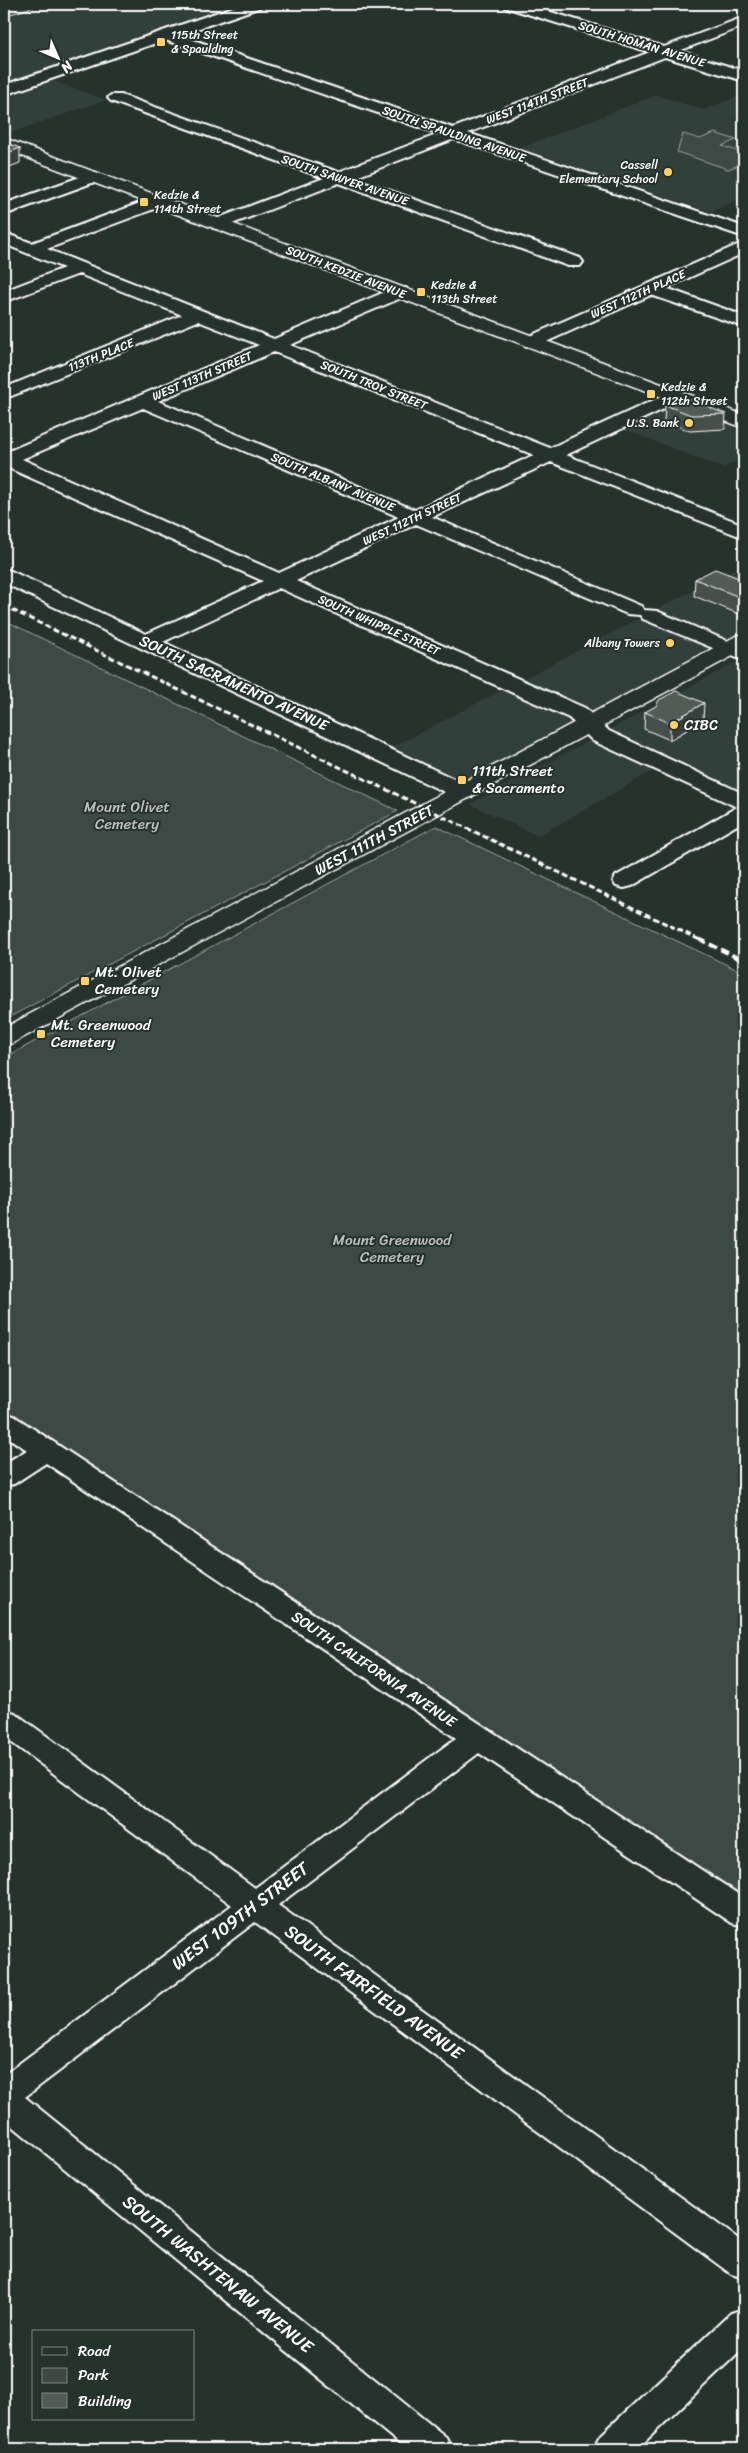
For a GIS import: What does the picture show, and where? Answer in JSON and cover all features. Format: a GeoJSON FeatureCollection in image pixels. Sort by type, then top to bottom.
{"type":"FeatureCollection","features":[{"type":"Feature","properties":{"kind":"main road","name":"SOUTH KEDZIE AVENUE"},"geometry":{"type":"LineString","coordinates":[[4,143],[744,422]]}},
{"type":"Feature","properties":{"kind":"main road","name":"WEST 111TH STREET"},"geometry":{"type":"LineString","coordinates":[[4,1038],[589,724],[739,648]]}},
{"type":"Feature","properties":{"kind":"street"},"geometry":{"type":"LineString","coordinates":[[4,90],[256,4]]}},
{"type":"Feature","properties":{"kind":"street","name":"SOUTH HOMAN AVENUE"},"geometry":{"type":"LineString","coordinates":[[510,4],[744,76]]}},
{"type":"Feature","properties":{"kind":"street","name":"WEST 114TH STREET"},"geometry":{"type":"LineString","coordinates":[[218,224],[744,21]]}},
{"type":"Feature","properties":{"kind":"street","name":"SOUTH SPAULDING AVENUE"},"geometry":{"type":"LineString","coordinates":[[164,35],[744,232]]}},
{"type":"Feature","properties":{"kind":"street","name":"SOUTH SAWYER AVENUE"},"geometry":{"type":"LineString","coordinates":[[116,98],[574,262]]}},
{"type":"Feature","properties":{"kind":"street"},"geometry":{"type":"LineString","coordinates":[[4,210],[94,177]]}},
{"type":"Feature","properties":{"kind":"street"},"geometry":{"type":"LineString","coordinates":[[31,249],[159,202]]}},
{"type":"Feature","properties":{"kind":"street","name":"SOUTH TROY STREET"},"geometry":{"type":"LineString","coordinates":[[4,238],[744,532]]}},
{"type":"Feature","properties":{"kind":"street","name":"WEST 112TH PLACE"},"geometry":{"type":"LineString","coordinates":[[531,342],[744,247]]}},
{"type":"Feature","properties":{"kind":"street"},"geometry":{"type":"LineString","coordinates":[[4,297],[79,268]]}},
{"type":"Feature","properties":{"kind":"street"},"geometry":{"type":"LineString","coordinates":[[650,289],[744,322]]}},
{"type":"Feature","properties":{"kind":"street","name":"WEST 113TH STREET"},"geometry":{"type":"LineString","coordinates":[[4,459],[400,292]]}},
{"type":"Feature","properties":{"kind":"street","name":"113TH PLACE"},"geometry":{"type":"LineString","coordinates":[[4,394],[198,315]]}},
{"type":"Feature","properties":{"kind":"street","name":"WEST 112TH STREET"},"geometry":{"type":"LineString","coordinates":[[148,642],[677,396]]}},
{"type":"Feature","properties":{"kind":"street","name":"SOUTH ALBANY AVENUE"},"geometry":{"type":"LineString","coordinates":[[142,401],[642,612],[739,648]]}},
{"type":"Feature","properties":{"kind":"street","name":"SOUTH WHIPPLE STREET"},"geometry":{"type":"LineString","coordinates":[[4,459],[577,713],[601,736],[744,802]]}},
{"type":"Feature","properties":{"kind":"street","name":"SOUTH SACRAMENTO AVENUE"},"geometry":{"type":"LineString","coordinates":[[4,575],[463,792]]}},
{"type":"Feature","properties":{"kind":"street"},"geometry":{"type":"LineString","coordinates":[[624,881],[744,812]]}},
{"type":"Feature","properties":{"kind":"street","name":"SOUTH CALIFORNIA AVENUE"},"geometry":{"type":"LineString","coordinates":[[4,1422],[744,1914]]}},
{"type":"Feature","properties":{"kind":"street"},"geometry":{"type":"LineString","coordinates":[[4,1477],[46,1451]]}},
{"type":"Feature","properties":{"kind":"street","name":"SOUTH FAIRFIELD AVENUE"},"geometry":{"type":"LineString","coordinates":[[4,1721],[744,2263]]}},
{"type":"Feature","properties":{"kind":"street","name":"WEST 109TH STREET"},"geometry":{"type":"LineString","coordinates":[[4,2094],[477,1738]]}},
{"type":"Feature","properties":{"kind":"street","name":"SOUTH WASHTENAW AVENUE"},"geometry":{"type":"LineString","coordinates":[[4,2100],[433,2449]]}},
{"type":"Feature","properties":{"kind":"street"},"geometry":{"type":"LineString","coordinates":[[612,2449],[744,2324]]}},
{"type":"Feature","properties":{"kind":"shaded area"},"geometry":{"type":"Polygon","coordinates":[[[4,4],[244,4],[4,85],[4,4]]]}},
{"type":"Feature","properties":{"kind":"shaded area"},"geometry":{"type":"Polygon","coordinates":[[[53,81],[106,100],[4,135],[4,98],[53,81]]]}},
{"type":"Feature","properties":{"kind":"shaded area","name":"Cassell Elementary School"},"geometry":{"type":"Polygon","coordinates":[[[744,94],[744,115],[734,120],[744,123],[744,197],[710,212],[521,148],[656,95],[704,110],[744,94]]]}},
{"type":"Feature","properties":{"kind":"shaded area"},"geometry":{"type":"Polygon","coordinates":[[[680,404],[744,428],[744,458],[723,468],[623,429],[680,404]]]}},
{"type":"Feature","properties":{"kind":"shaded area"},"geometry":{"type":"Polygon","coordinates":[[[744,564],[744,630],[457,784],[387,750],[744,564]]]}},
{"type":"Feature","properties":{"kind":"shaded area"},"geometry":{"type":"Polygon","coordinates":[[[744,658],[744,801],[663,765],[538,836],[470,804],[744,658]]]}},
{"type":"Feature","properties":{"kind":"green space"},"geometry":{"type":"Polygon","coordinates":[[[715,133],[736,140],[722,146],[744,153],[744,163],[728,169],[677,152],[683,134],[700,139],[715,133]]]}},
{"type":"Feature","properties":{"kind":"green space","name":"Mount Olivet Cemetery"},"geometry":{"type":"Polygon","coordinates":[[[4,620],[398,811],[4,1020],[4,620]]]}},
{"type":"Feature","properties":{"kind":"green space","name":"Mount Greenwood Cemetery"},"geometry":{"type":"Polygon","coordinates":[[[436,826],[744,973],[744,1903],[4,1415],[4,1058],[436,826]]]}},
{"type":"Feature","properties":{"kind":"building"},"geometry":{"type":"Polygon","coordinates":[[[4,142],[20,148],[4,154],[4,142]]]}},
{"type":"Feature","properties":{"kind":"building"},"geometry":{"type":"Polygon","coordinates":[[[683,397],[726,414],[691,415],[665,405],[683,397]]]}},
{"type":"Feature","properties":{"kind":"building"},"geometry":{"type":"Polygon","coordinates":[[[715,569],[744,580],[744,599],[695,579],[715,569]]]}},
{"type":"Feature","properties":{"kind":"building"},"geometry":{"type":"Polygon","coordinates":[[[676,691],[704,703],[670,723],[645,712],[656,706],[659,700],[676,691]]]}},
{"type":"Feature","properties":{"kind":"railway"},"geometry":{"type":"LineString","coordinates":[[4,606],[702,941]]}},
{"type":"Feature","properties":{"kind":"railway"},"geometry":{"type":"LineString","coordinates":[[699,939],[744,961]]}},
{"type":"Feature","properties":{"kind":"place","name":"115th Street & Spaulding"},"geometry":{"type":"Point","coordinates":[161,42]}},
{"type":"Feature","properties":{"kind":"place","name":"Cassell Elementary School"},"geometry":{"type":"Point","coordinates":[668,172]}},
{"type":"Feature","properties":{"kind":"place","name":"Kedzie & 114th Street"},"geometry":{"type":"Point","coordinates":[144,202]}},
{"type":"Feature","properties":{"kind":"place","name":"Kedzie & 113th Street"},"geometry":{"type":"Point","coordinates":[421,292]}},
{"type":"Feature","properties":{"kind":"place","name":"Kedzie & 112th Street"},"geometry":{"type":"Point","coordinates":[651,394]}},
{"type":"Feature","properties":{"kind":"place","name":"U.S. Bank"},"geometry":{"type":"Point","coordinates":[689,423]}},
{"type":"Feature","properties":{"kind":"place","name":"Albany Towers"},"geometry":{"type":"Point","coordinates":[670,643]}},
{"type":"Feature","properties":{"kind":"place","name":"CIBC"},"geometry":{"type":"Point","coordinates":[674,725]}},
{"type":"Feature","properties":{"kind":"place","name":"111th Street & Sacramento"},"geometry":{"type":"Point","coordinates":[462,780]}},
{"type":"Feature","properties":{"kind":"place","name":"Mt. Olivet Cemetery"},"geometry":{"type":"Point","coordinates":[85,981]}},
{"type":"Feature","properties":{"kind":"place","name":"Mt. Greenwood Cemetery"},"geometry":{"type":"Point","coordinates":[41,1034]}}]}
